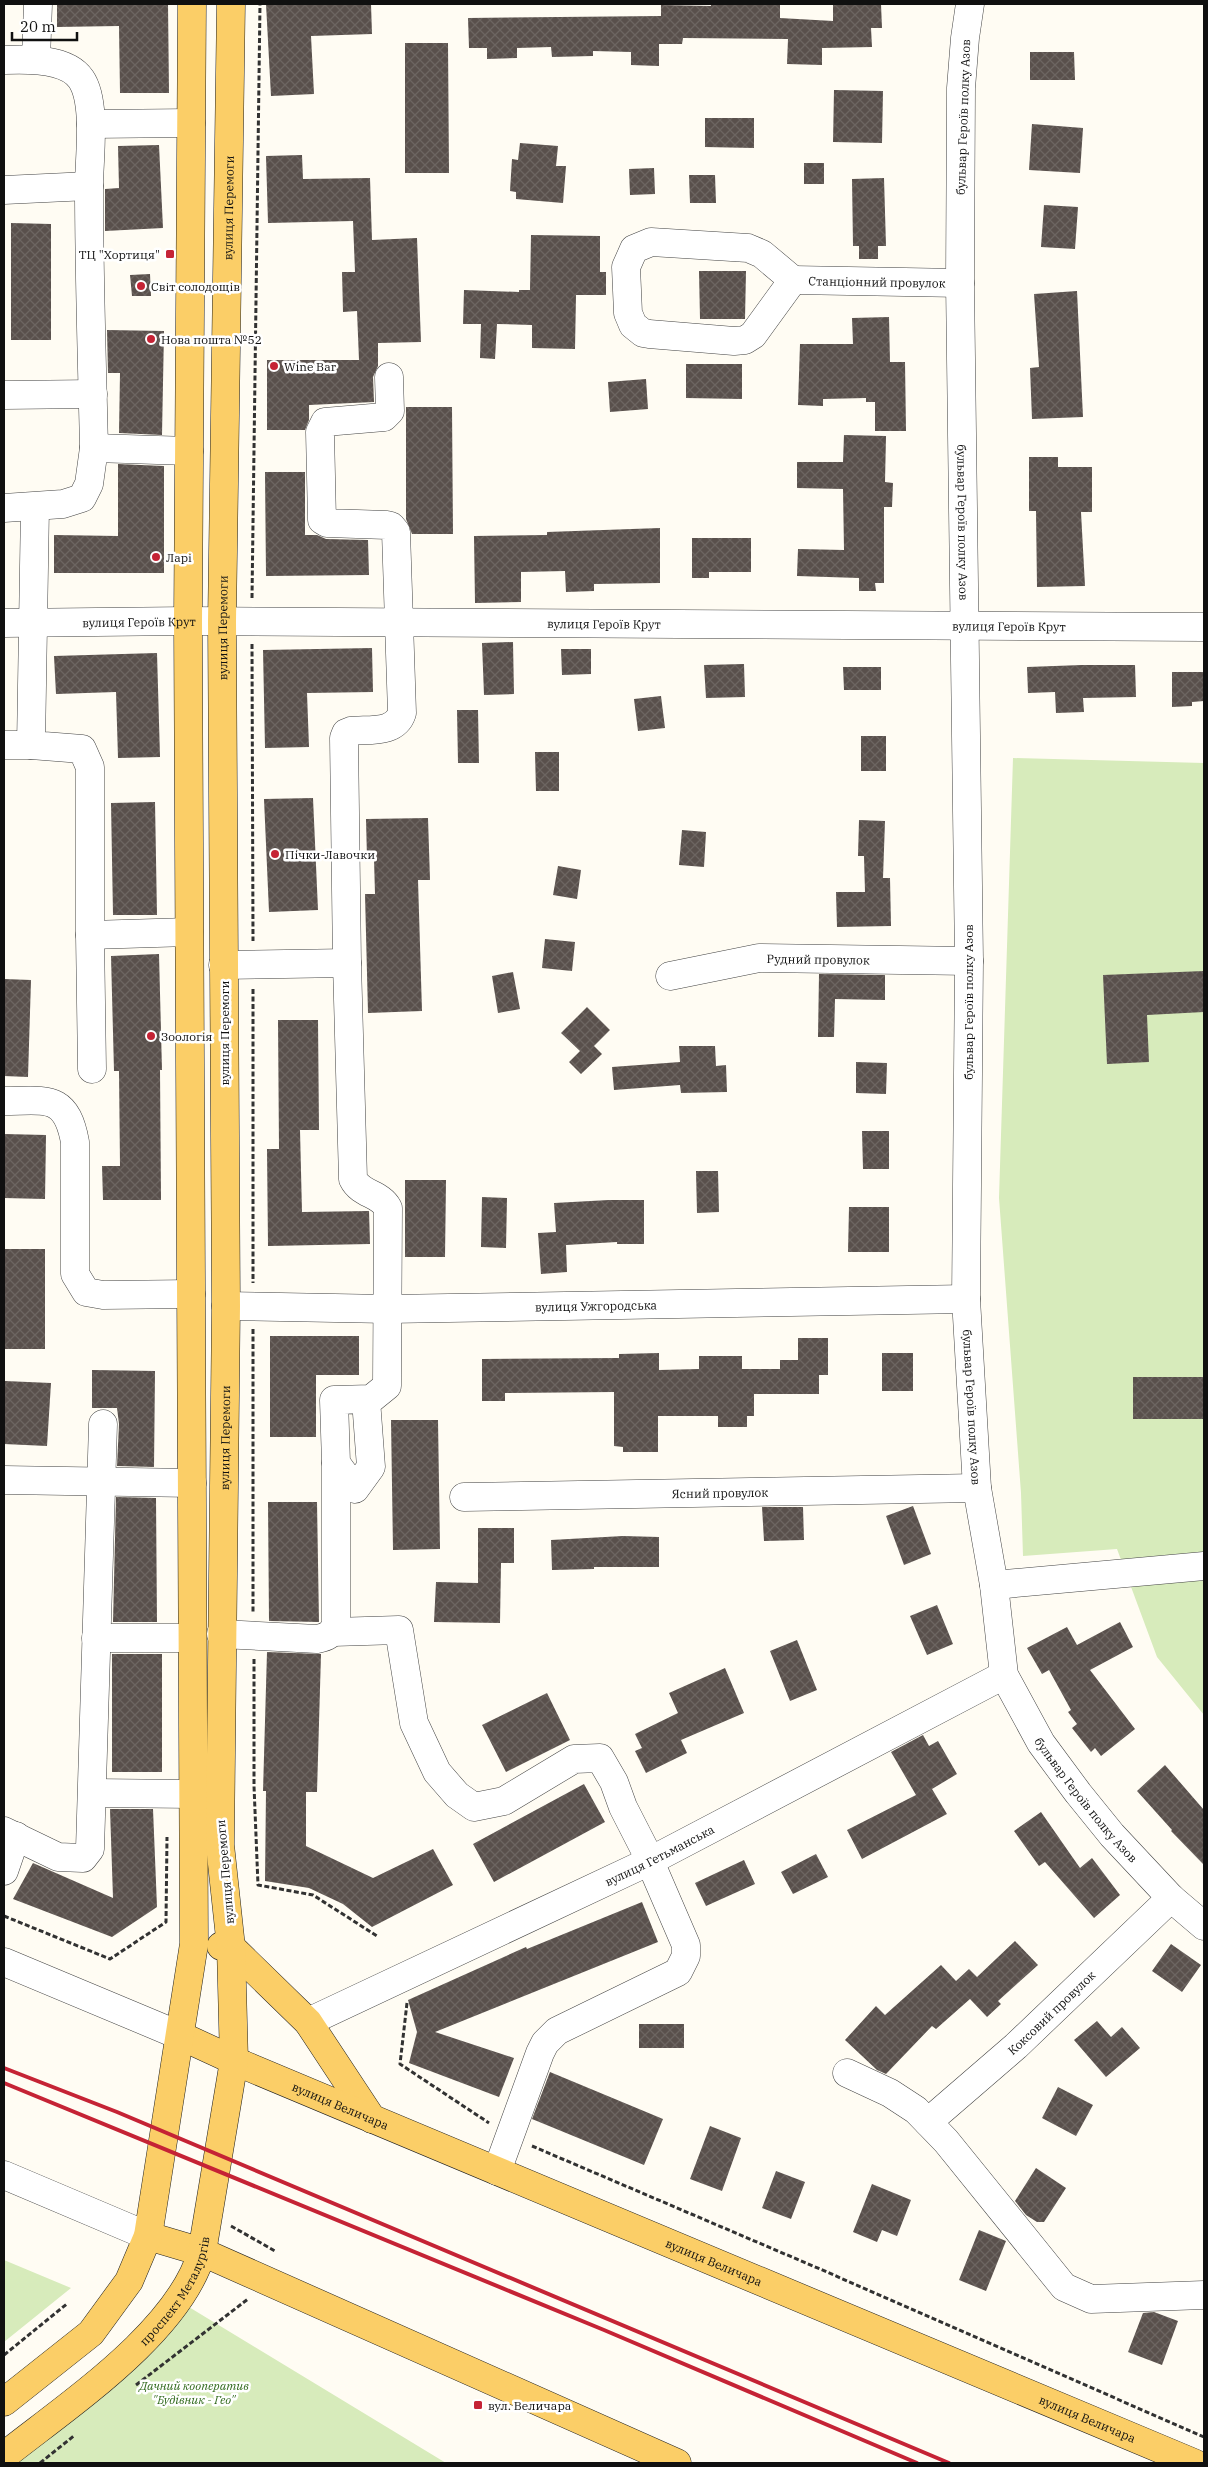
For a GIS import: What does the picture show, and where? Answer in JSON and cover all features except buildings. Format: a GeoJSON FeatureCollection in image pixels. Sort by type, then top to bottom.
{"type":"FeatureCollection","features":[{"type":"Feature","properties":{"kind":"main road"},"geometry":{"type":"LineString","coordinates":[[4,2402],[91,2333],[129,2281],[148,2236],[194,1944],[188,621],[192,4]]}},
{"type":"Feature","properties":{"kind":"main road","name":"вулиця Перемоги"},"geometry":{"type":"LineString","coordinates":[[231,4],[222,622],[226,1306],[220,1845],[231,1947],[234,2061]]}},
{"type":"Feature","properties":{"kind":"main road"},"geometry":{"type":"LineString","coordinates":[[194,1944],[231,1947],[308,2022],[372,2119]]}},
{"type":"Feature","properties":{"kind":"main road","name":"вулиця Величара"},"geometry":{"type":"LineString","coordinates":[[181,2036],[234,2061],[1194,2463]]}},
{"type":"Feature","properties":{"kind":"main road","name":"проспект Металургів"},"geometry":{"type":"LineString","coordinates":[[4,2456],[121,2363],[179,2301],[198,2266],[202,2252],[234,2061]]}},
{"type":"Feature","properties":{"kind":"main road"},"geometry":{"type":"LineString","coordinates":[[148,2236],[202,2252],[677,2463]]}},
{"type":"Feature","properties":{"kind":"street"},"geometry":{"type":"LineString","coordinates":[[36,59],[38,4]]}},
{"type":"Feature","properties":{"kind":"street","name":"бульвар Героїв полку Азов"},"geometry":{"type":"LineString","coordinates":[[970,4],[964,38],[961,88],[960,283],[969,961],[966,1299],[978,1488],[994,1585],[1004,1675],[1041,1743],[1078,1793],[1112,1835],[1171,1898],[1204,1926]]}},
{"type":"Feature","properties":{"kind":"street"},"geometry":{"type":"LineString","coordinates":[[4,60],[36,59],[74,70],[86,90],[91,124],[89,186],[94,448],[89,484],[82,498],[74,502],[4,508]]}},
{"type":"Feature","properties":{"kind":"street"},"geometry":{"type":"LineString","coordinates":[[91,124],[191,124]]}},
{"type":"Feature","properties":{"kind":"street"},"geometry":{"type":"LineString","coordinates":[[4,190],[89,186]]}},
{"type":"Feature","properties":{"kind":"street"},"geometry":{"type":"LineString","coordinates":[[645,243],[748,248],[762,254],[792,280],[759,327],[745,340],[734,341],[649,334],[633,324],[628,313],[627,260],[634,250],[645,243]]}},
{"type":"Feature","properties":{"kind":"street","name":"Станціонний провулок"},"geometry":{"type":"LineString","coordinates":[[792,280],[960,283]]}},
{"type":"Feature","properties":{"kind":"street"},"geometry":{"type":"LineString","coordinates":[[221,1634],[317,1639],[326,1638],[333,1632],[336,1625],[334,1400],[366,1400],[377,1396],[387,1386],[388,1208],[383,1201],[357,1188],[353,1179],[344,738],[346,733],[351,731],[391,728],[399,721],[402,713],[396,532],[394,528],[387,525],[327,523],[322,517],[320,432],[324,422],[384,417],[390,411],[389,377]]}},
{"type":"Feature","properties":{"kind":"street"},"geometry":{"type":"LineString","coordinates":[[4,395],[93,394]]}},
{"type":"Feature","properties":{"kind":"street"},"geometry":{"type":"LineString","coordinates":[[94,448],[189,451]]}},
{"type":"Feature","properties":{"kind":"street"},"geometry":{"type":"LineString","coordinates":[[31,745],[35,506]]}},
{"type":"Feature","properties":{"kind":"street","name":"вулиця Героїв Крут"},"geometry":{"type":"LineString","coordinates":[[4,623],[188,621],[965,628],[1204,627]]}},
{"type":"Feature","properties":{"kind":"street"},"geometry":{"type":"LineString","coordinates":[[4,745],[82,749],[89,762],[92,1069]]}},
{"type":"Feature","properties":{"kind":"street"},"geometry":{"type":"LineString","coordinates":[[90,934],[189,932]]}},
{"type":"Feature","properties":{"kind":"street","name":"Рудний провулок"},"geometry":{"type":"LineString","coordinates":[[670,976],[760,958],[969,961]]}},
{"type":"Feature","properties":{"kind":"street"},"geometry":{"type":"LineString","coordinates":[[223,965],[348,963]]}},
{"type":"Feature","properties":{"kind":"street"},"geometry":{"type":"LineString","coordinates":[[4,1101],[47,1101],[58,1105],[66,1112],[72,1124],[75,1142],[75,1274],[86,1292],[103,1296],[192,1294]]}},
{"type":"Feature","properties":{"kind":"street","name":"вулиця Ужгородська"},"geometry":{"type":"LineString","coordinates":[[226,1306],[388,1309],[966,1299]]}},
{"type":"Feature","properties":{"kind":"street"},"geometry":{"type":"LineString","coordinates":[[336,1464],[355,1489],[371,1467],[366,1400]]}},
{"type":"Feature","properties":{"kind":"street"},"geometry":{"type":"LineString","coordinates":[[4,1871],[10,1833],[58,1857],[83,1858],[90,1849],[103,1424]]}},
{"type":"Feature","properties":{"kind":"street"},"geometry":{"type":"LineString","coordinates":[[4,1480],[192,1483]]}},
{"type":"Feature","properties":{"kind":"street","name":"Ясний провулок"},"geometry":{"type":"LineString","coordinates":[[464,1497],[978,1488]]}},
{"type":"Feature","properties":{"kind":"street"},"geometry":{"type":"LineString","coordinates":[[994,1585],[1204,1566]]}},
{"type":"Feature","properties":{"kind":"street"},"geometry":{"type":"LineString","coordinates":[[333,1632],[399,1630],[414,1724],[437,1772],[457,1795],[474,1808],[504,1800],[574,1759],[600,1758],[614,1782],[622,1807],[644,1850],[686,1945],[683,1966],[678,1972],[558,2031],[550,2037],[540,2052],[508,2136],[497,2171]]}},
{"type":"Feature","properties":{"kind":"street"},"geometry":{"type":"LineString","coordinates":[[96,1638],[192,1638]]}},
{"type":"Feature","properties":{"kind":"street","name":"вулиця Гетьманська"},"geometry":{"type":"LineString","coordinates":[[308,2022],[648,1862],[1004,1675]]}},
{"type":"Feature","properties":{"kind":"street"},"geometry":{"type":"LineString","coordinates":[[93,1792],[193,1794]]}},
{"type":"Feature","properties":{"kind":"street","name":"Коксовий провулок"},"geometry":{"type":"LineString","coordinates":[[928,2122],[1016,2046],[1171,1898]]}},
{"type":"Feature","properties":{"kind":"street"},"geometry":{"type":"LineString","coordinates":[[4,1962],[181,2036]]}},
{"type":"Feature","properties":{"kind":"street"},"geometry":{"type":"LineString","coordinates":[[847,2073],[890,2093],[916,2110],[928,2122],[1064,2287],[1091,2299],[1204,2295]]}},
{"type":"Feature","properties":{"kind":"street"},"geometry":{"type":"LineString","coordinates":[[4,2175],[148,2236]]}},
{"type":"Feature","properties":{"kind":"path"},"geometry":{"type":"LineString","coordinates":[[260,4],[252,622],[254,1786],[258,1885],[313,1895],[377,1936]]}},
{"type":"Feature","properties":{"kind":"path"},"geometry":{"type":"LineString","coordinates":[[4,1916],[110,1959]]}},
{"type":"Feature","properties":{"kind":"path"},"geometry":{"type":"LineString","coordinates":[[407,1998],[400,2064],[508,2136],[811,2265],[1204,2437]]}},
{"type":"Feature","properties":{"kind":"path"},"geometry":{"type":"LineString","coordinates":[[132,2388],[250,2298]]}},
{"type":"Feature","properties":{"kind":"path"},"geometry":{"type":"LineString","coordinates":[[4,2355],[68,2302]]}},
{"type":"Feature","properties":{"kind":"path"},"geometry":{"type":"LineString","coordinates":[[40,2463],[77,2434]]}},
{"type":"Feature","properties":{"kind":"green space"},"geometry":{"type":"Polygon","coordinates":[[[1013,758],[1204,763],[1204,1715],[1157,1657],[1117,1549],[1023,1556],[1021,1493],[999,1198],[1013,758]]]}},
{"type":"Feature","properties":{"kind":"green space"},"geometry":{"type":"Polygon","coordinates":[[[4,2260],[71,2288],[4,2342],[4,2260]]]}},
{"type":"Feature","properties":{"kind":"green space","name":"Дачний кооператив \"Будівник - Гео\""},"geometry":{"type":"Polygon","coordinates":[[[179,2301],[446,2463],[4,2463],[179,2301]]]}},
{"type":"Feature","properties":{"kind":"railway"},"geometry":{"type":"LineString","coordinates":[[4,2068],[117,2112],[949,2463]]}},
{"type":"Feature","properties":{"kind":"railway"},"geometry":{"type":"LineString","coordinates":[[4,2083],[604,2330],[917,2463]]}},
{"type":"Feature","properties":{"kind":"place","name":"ТЦ \"Хортиця\""},"geometry":{"type":"Point","coordinates":[170,254]}},
{"type":"Feature","properties":{"kind":"place","name":"Світ солодощів"},"geometry":{"type":"Point","coordinates":[141,286]}},
{"type":"Feature","properties":{"kind":"place","name":"Нова пошта №52"},"geometry":{"type":"Point","coordinates":[151,339]}},
{"type":"Feature","properties":{"kind":"place","name":"Wine Bar"},"geometry":{"type":"Point","coordinates":[274,366]}},
{"type":"Feature","properties":{"kind":"place","name":"Ларі"},"geometry":{"type":"Point","coordinates":[156,557]}},
{"type":"Feature","properties":{"kind":"place","name":"Пічки-Лавочки"},"geometry":{"type":"Point","coordinates":[275,854]}},
{"type":"Feature","properties":{"kind":"place","name":"Зоологія"},"geometry":{"type":"Point","coordinates":[151,1036]}},
{"type":"Feature","properties":{"kind":"place","name":"вул. Величара"},"geometry":{"type":"Point","coordinates":[478,2405]}}]}
